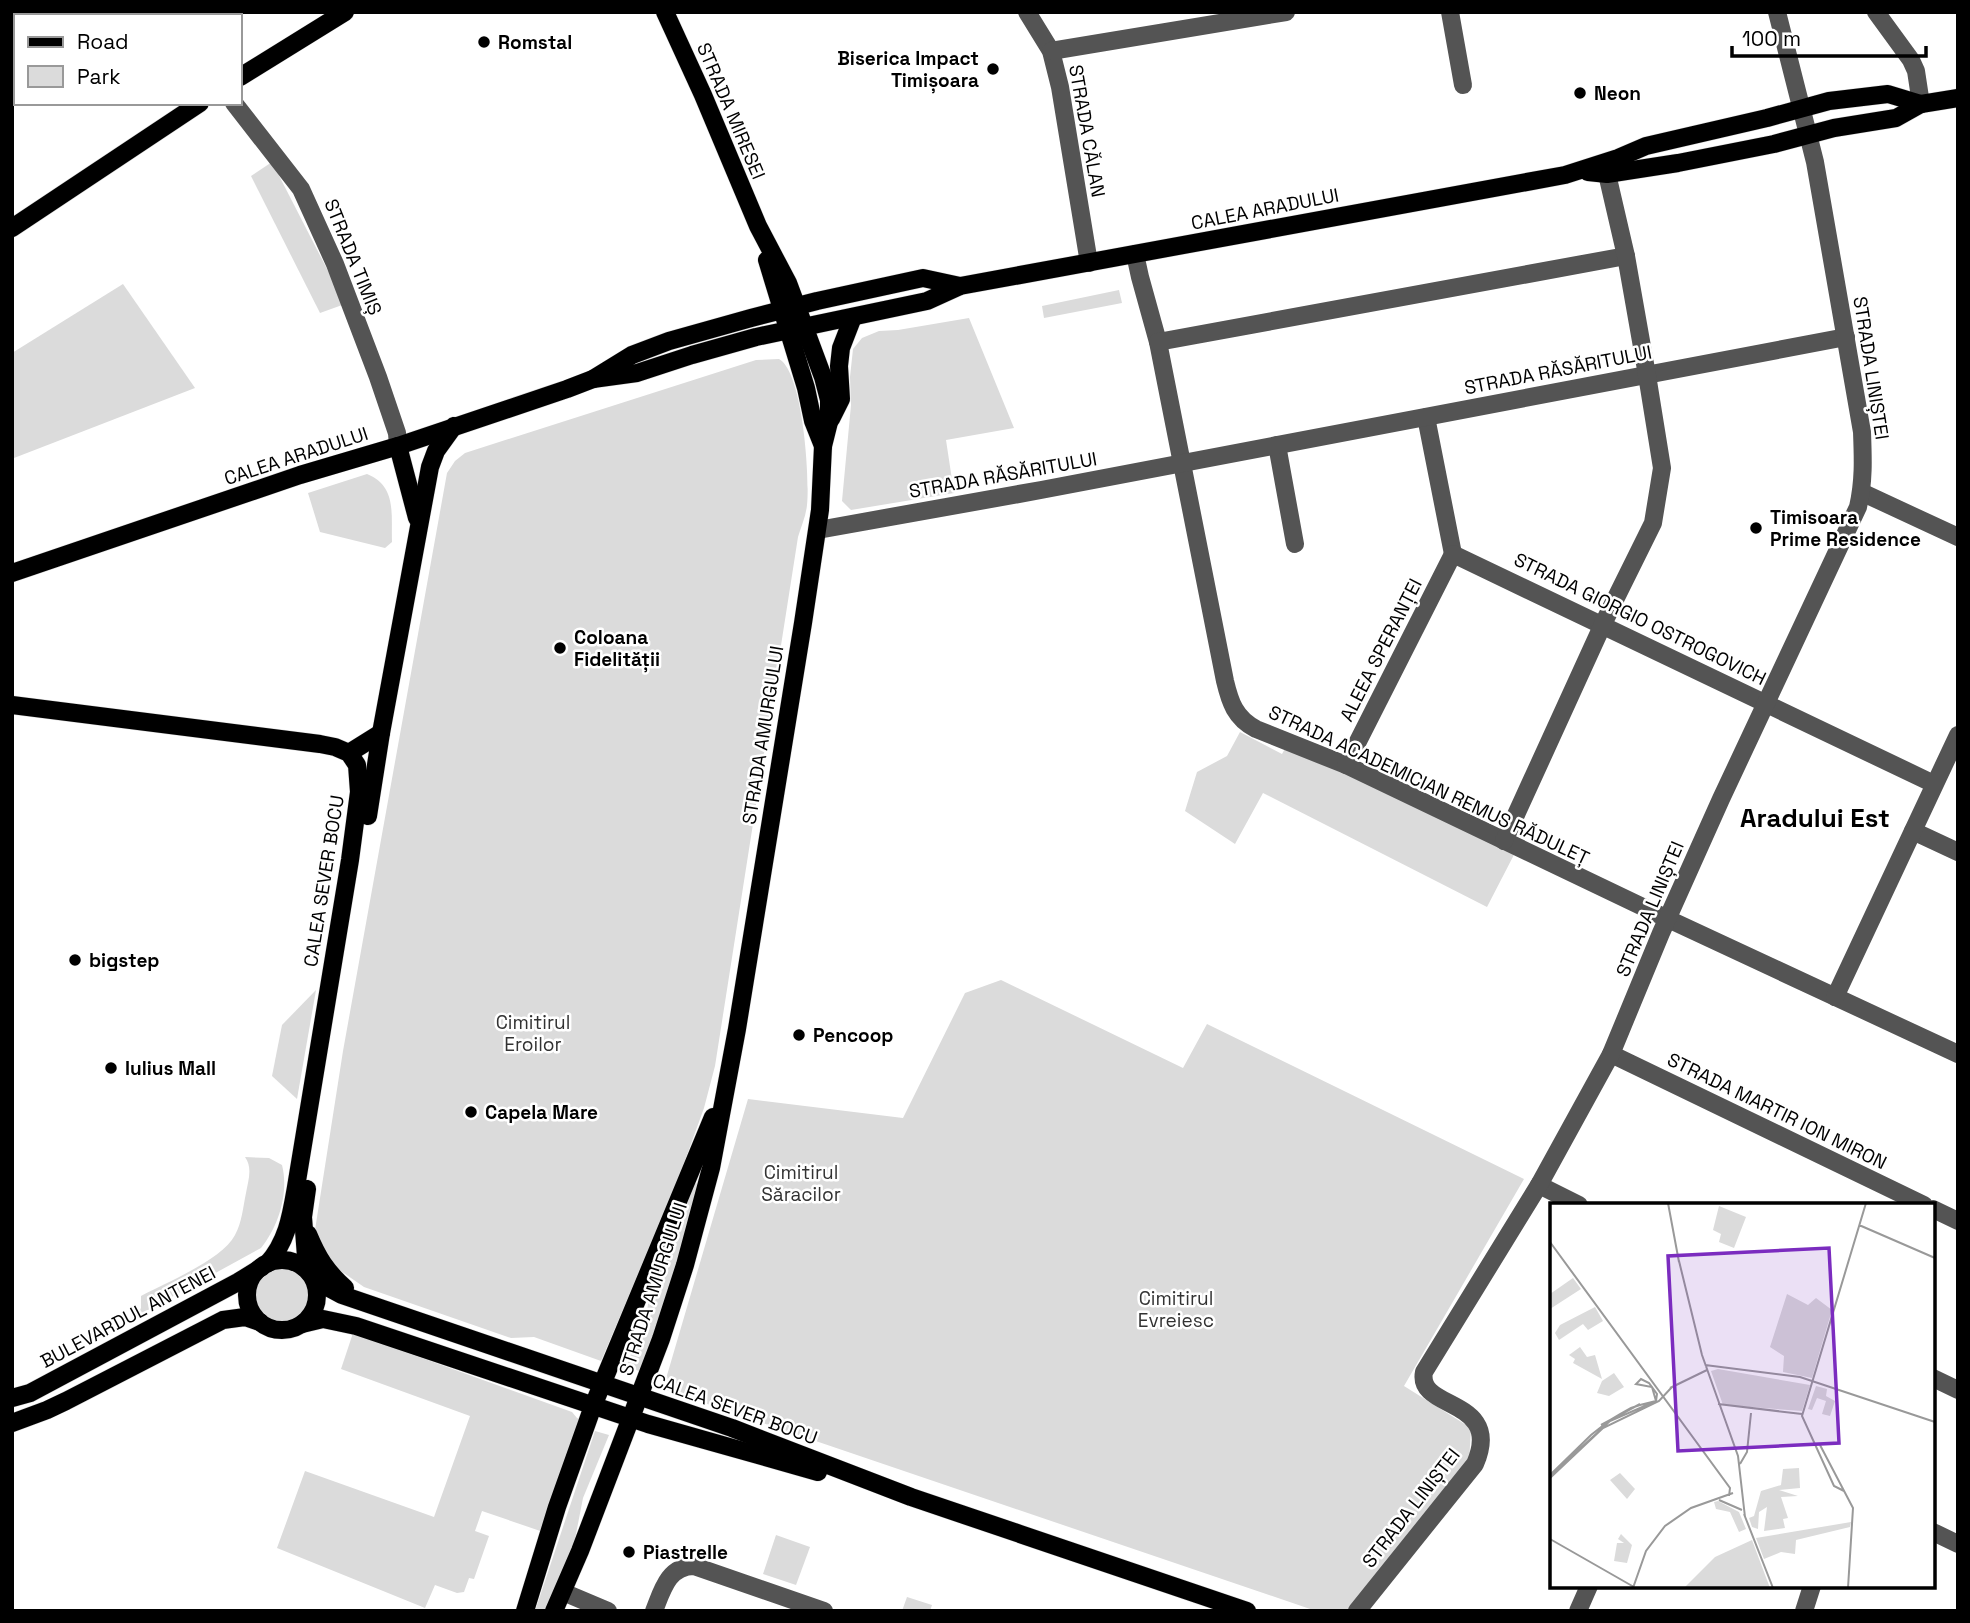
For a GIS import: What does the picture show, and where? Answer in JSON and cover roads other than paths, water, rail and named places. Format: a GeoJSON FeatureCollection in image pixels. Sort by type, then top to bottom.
{"type":"FeatureCollection","features":[{"type":"Feature","properties":{"kind":"main road"},"geometry":{"type":"LineString","coordinates":[[242,76],[345,12]]}},
{"type":"Feature","properties":{"kind":"main road","name":"STRADA MIRESEI"},"geometry":{"type":"LineString","coordinates":[[665,12],[758,226],[796,328]]}},
{"type":"Feature","properties":{"kind":"main road","name":"CALEA ARADULUI"},"geometry":{"type":"LineString","coordinates":[[12,573],[593,379],[637,373],[718,347],[927,301],[960,286],[1578,172],[1646,146],[1829,101],[1888,94],[1921,104]]}},
{"type":"Feature","properties":{"kind":"main road","name":"CALEA ARADULUI"},"geometry":{"type":"LineString","coordinates":[[1578,172],[1607,174],[1678,163],[1834,128],[1896,118],[1921,104],[1958,98]]}},
{"type":"Feature","properties":{"kind":"main road"},"geometry":{"type":"LineString","coordinates":[[12,228],[197,105]]}},
{"type":"Feature","properties":{"kind":"main road","name":"CALEA ARADULUI"},"geometry":{"type":"LineString","coordinates":[[593,379],[632,355],[669,341],[789,308],[923,278],[960,286]]}},
{"type":"Feature","properties":{"kind":"main road"},"geometry":{"type":"LineString","coordinates":[[829,422],[841,399],[841,348],[853,317]]}},
{"type":"Feature","properties":{"kind":"main road","name":"STRADA AMURGULUI"},"geometry":{"type":"LineString","coordinates":[[554,1611],[640,1396],[674,1301],[704,1199],[717,1138],[818,530],[823,446],[829,422],[829,400],[824,377],[796,328]]}},
{"type":"Feature","properties":{"kind":"main road","name":"STRADA AMURGULUI"},"geometry":{"type":"LineString","coordinates":[[796,328],[813,421],[823,446]]}},
{"type":"Feature","properties":{"kind":"main road","name":"CALEA SEVER BOCU"},"geometry":{"type":"LineString","coordinates":[[454,426],[433,457],[381,733],[321,1091],[303,1217],[308,1271],[329,1288],[360,1301],[732,1428],[911,1497],[1247,1611]]}},
{"type":"Feature","properties":{"kind":"main road"},"geometry":{"type":"LineString","coordinates":[[398,446],[416,512],[418,531]]}},
{"type":"Feature","properties":{"kind":"main road"},"geometry":{"type":"LineString","coordinates":[[12,705],[311,743],[335,747],[349,753],[381,733]]}},
{"type":"Feature","properties":{"kind":"main road","name":"CALEA SEVER BOCU"},"geometry":{"type":"LineString","coordinates":[[264,1266],[282,1244],[290,1218],[350,860],[359,792],[357,765],[349,753]]}},
{"type":"Feature","properties":{"kind":"main road","name":"STRADA AMURGULUI"},"geometry":{"type":"LineString","coordinates":[[525,1611],[593,1406],[709,1127],[722,1090],[737,1029]]}},
{"type":"Feature","properties":{"kind":"main road"},"geometry":{"type":"LineString","coordinates":[[303,1217],[320,1261],[332,1277],[360,1301]]}},
{"type":"Feature","properties":{"kind":"main road"},"geometry":{"type":"LineString","coordinates":[[12,1423],[66,1401],[217,1322],[239,1317],[255,1319],[262,1323],[274,1329],[285,1330],[301,1325],[314,1311],[317,1299],[316,1288],[308,1271],[288,1261],[277,1261],[264,1266],[250,1282],[248,1294],[252,1312],[262,1323]]}},
{"type":"Feature","properties":{"kind":"main road","name":"BULEVARDUL ANTENEI"},"geometry":{"type":"LineString","coordinates":[[12,1398],[30,1393],[264,1266]]}},
{"type":"Feature","properties":{"kind":"main road","name":"CALEA SEVER BOCU"},"geometry":{"type":"LineString","coordinates":[[301,1325],[323,1319],[356,1325],[631,1419],[911,1497]]}},
{"type":"Feature","properties":{"kind":"street","name":"STRADA CĂLAN"},"geometry":{"type":"LineString","coordinates":[[1027,12],[1051,51],[1060,87],[1088,262]]}},
{"type":"Feature","properties":{"kind":"street"},"geometry":{"type":"LineString","coordinates":[[1051,51],[1286,12]]}},
{"type":"Feature","properties":{"kind":"street"},"geometry":{"type":"LineString","coordinates":[[1450,12],[1463,85]]}},
{"type":"Feature","properties":{"kind":"street","name":"STRADA LINIȘTEI"},"geometry":{"type":"LineString","coordinates":[[1357,1611],[1478,1458],[1480,1436],[1474,1419],[1467,1412],[1429,1392],[1423,1385],[1424,1372],[1539,1185],[1611,1054],[1668,919],[1858,506],[1864,468],[1862,432],[1815,162],[1777,12]]}},
{"type":"Feature","properties":{"kind":"street"},"geometry":{"type":"LineString","coordinates":[[1876,12],[1911,60],[1916,71],[1921,104]]}},
{"type":"Feature","properties":{"kind":"street","name":"STRADA TIMIȘ"},"geometry":{"type":"LineString","coordinates":[[236,105],[301,189],[335,264],[378,377],[397,433],[398,446]]}},
{"type":"Feature","properties":{"kind":"street"},"geometry":{"type":"LineString","coordinates":[[1504,841],[1603,624],[1653,523],[1662,468],[1626,256],[1607,174]]}},
{"type":"Feature","properties":{"kind":"street","name":"STRADA ACADEMICIAN REMUS RĂDULEȚ"},"geometry":{"type":"LineString","coordinates":[[1135,254],[1158,342],[1225,681],[1233,708],[1246,724],[1346,765],[1958,1054]]}},
{"type":"Feature","properties":{"kind":"street"},"geometry":{"type":"LineString","coordinates":[[1158,342],[1626,256]]}},
{"type":"Feature","properties":{"kind":"street","name":"STRADA RĂSĂRITULUI"},"geometry":{"type":"LineString","coordinates":[[818,530],[1846,337]]}},
{"type":"Feature","properties":{"kind":"street"},"geometry":{"type":"LineString","coordinates":[[1426,417],[1453,554]]}},
{"type":"Feature","properties":{"kind":"street"},"geometry":{"type":"LineString","coordinates":[[1277,445],[1295,544]]}},
{"type":"Feature","properties":{"kind":"street"},"geometry":{"type":"LineString","coordinates":[[1861,492],[1958,537]]}},
{"type":"Feature","properties":{"kind":"street","name":"STRADA GIORGIO OSTROGOVICH"},"geometry":{"type":"LineString","coordinates":[[1453,554],[1934,784]]}},
{"type":"Feature","properties":{"kind":"street","name":"ALEEA SPERANȚEI"},"geometry":{"type":"LineString","coordinates":[[1346,765],[1453,554]]}},
{"type":"Feature","properties":{"kind":"street"},"geometry":{"type":"LineString","coordinates":[[1835,997],[1958,735]]}},
{"type":"Feature","properties":{"kind":"street"},"geometry":{"type":"LineString","coordinates":[[1913,831],[1958,852]]}},
{"type":"Feature","properties":{"kind":"street","name":"STRADA MARTIR ION MIRON"},"geometry":{"type":"LineString","coordinates":[[1611,1054],[1920,1203]]}},
{"type":"Feature","properties":{"kind":"street"},"geometry":{"type":"LineString","coordinates":[[1539,1185],[1574,1203]]}},
{"type":"Feature","properties":{"kind":"street"},"geometry":{"type":"LineString","coordinates":[[1935,1210],[1958,1221]]}},
{"type":"Feature","properties":{"kind":"street"},"geometry":{"type":"LineString","coordinates":[[1935,1379],[1958,1390]]}},
{"type":"Feature","properties":{"kind":"street"},"geometry":{"type":"LineString","coordinates":[[1935,1533],[1958,1544]]}},
{"type":"Feature","properties":{"kind":"street"},"geometry":{"type":"LineString","coordinates":[[654,1611],[666,1580],[685,1566],[694,1566],[824,1611]]}},
{"type":"Feature","properties":{"kind":"street"},"geometry":{"type":"LineString","coordinates":[[1578,1611],[1588,1588]]}},
{"type":"Feature","properties":{"kind":"street"},"geometry":{"type":"LineString","coordinates":[[1804,1611],[1811,1588]]}},
{"type":"Feature","properties":{"kind":"street"},"geometry":{"type":"LineString","coordinates":[[563,1592],[608,1611]]}},
{"type":"Feature","properties":{"kind":"place","name":"Romstal"},"geometry":{"type":"Point","coordinates":[484,42]}},
{"type":"Feature","properties":{"kind":"place","name":"Biserica Impact Timișoara"},"geometry":{"type":"Point","coordinates":[993,69]}},
{"type":"Feature","properties":{"kind":"place","name":"Neon"},"geometry":{"type":"Point","coordinates":[1580,93]}},
{"type":"Feature","properties":{"kind":"place","name":"Timisoara Prime Residence"},"geometry":{"type":"Point","coordinates":[1756,528]}},
{"type":"Feature","properties":{"kind":"place","name":"Coloana Fidelității"},"geometry":{"type":"Point","coordinates":[560,648]}},
{"type":"Feature","properties":{"kind":"place","name":"bigstep"},"geometry":{"type":"Point","coordinates":[75,960]}},
{"type":"Feature","properties":{"kind":"place","name":"Pencoop"},"geometry":{"type":"Point","coordinates":[799,1035]}},
{"type":"Feature","properties":{"kind":"place","name":"Iulius Mall"},"geometry":{"type":"Point","coordinates":[111,1068]}},
{"type":"Feature","properties":{"kind":"place","name":"Capela Mare"},"geometry":{"type":"Point","coordinates":[471,1112]}},
{"type":"Feature","properties":{"kind":"place","name":"Piastrelle"},"geometry":{"type":"Point","coordinates":[629,1552]}},
{"type":"Feature","properties":{"kind":"district","name":"Aradului Est"},"geometry":{"type":"Point","coordinates":[1815,818]}},
{"type":"Feature","properties":{"kind":"park label","name":"Cimitirul Eroilor"},"geometry":{"type":"Point","coordinates":[533,1033]}},
{"type":"Feature","properties":{"kind":"park label","name":"Cimitirul Săracilor"},"geometry":{"type":"Point","coordinates":[801,1183]}},
{"type":"Feature","properties":{"kind":"park label","name":"Cimitirul Evreiesc"},"geometry":{"type":"Point","coordinates":[1176,1309]}}]}
